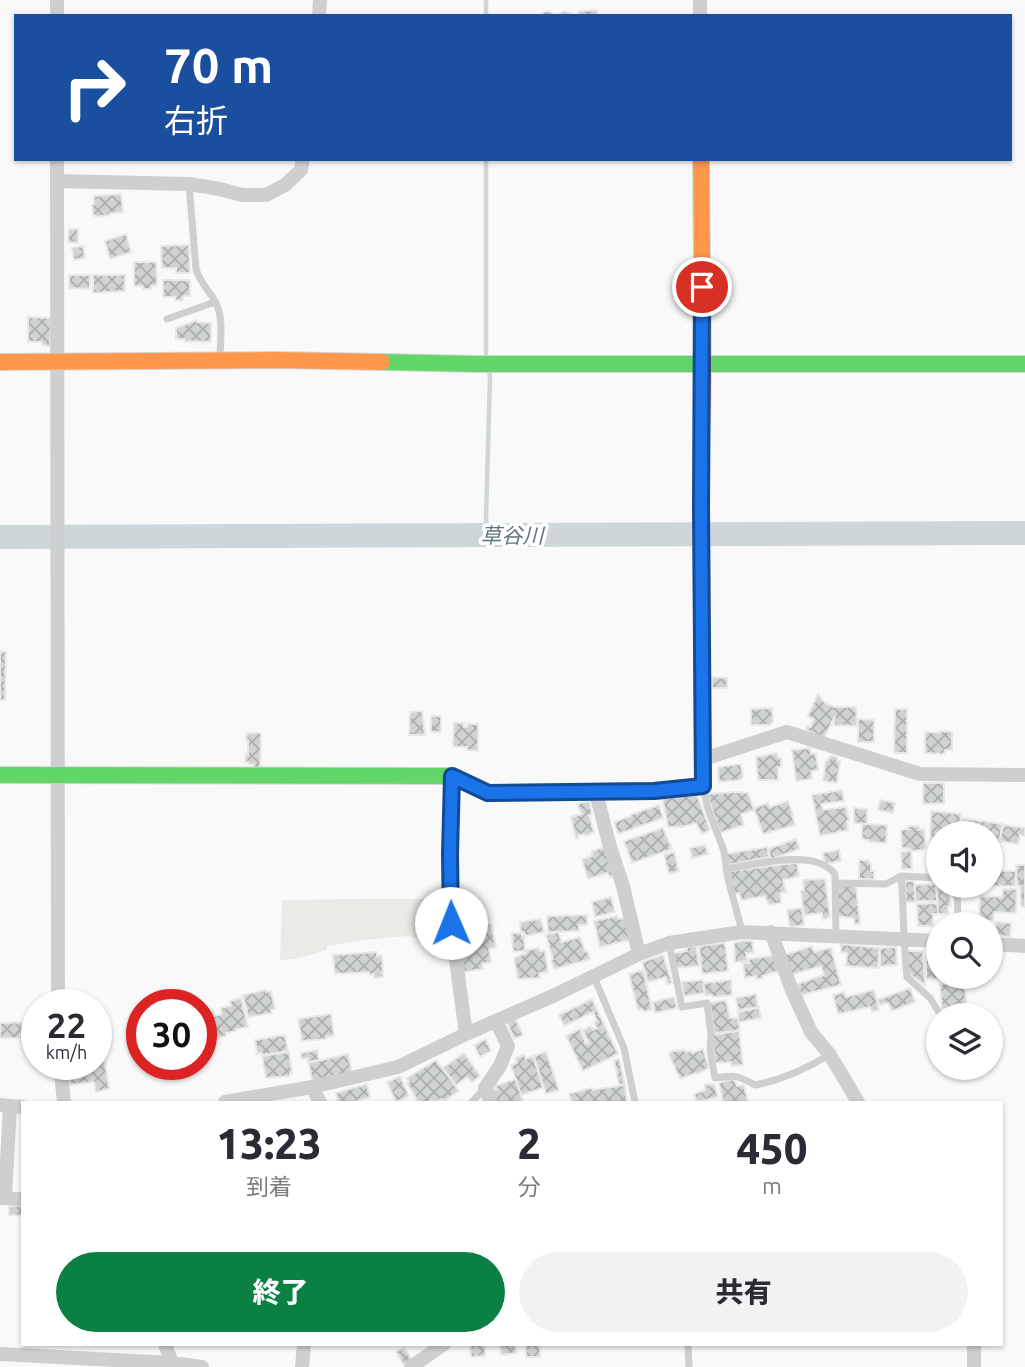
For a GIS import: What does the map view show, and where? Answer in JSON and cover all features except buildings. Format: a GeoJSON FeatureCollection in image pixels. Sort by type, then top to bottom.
{"type":"FeatureCollection","features":[{"type":"Feature","properties":{"kind":"street"},"geometry":{"type":"LineString","coordinates":[[57,161],[58,989]]}},
{"type":"Feature","properties":{"kind":"street"},"geometry":{"type":"LineString","coordinates":[[57,181],[189,184],[242,195],[266,195],[285,185],[301,170],[303,161]]}},
{"type":"Feature","properties":{"kind":"street"},"geometry":{"type":"LineString","coordinates":[[0,775],[452,776],[488,793],[596,793],[703,786],[701,161]]}},
{"type":"Feature","properties":{"kind":"street"},"geometry":{"type":"LineString","coordinates":[[0,362],[219,360],[478,364],[1025,364]]}},
{"type":"Feature","properties":{"kind":"street"},"geometry":{"type":"LineString","coordinates":[[704,759],[787,732],[920,774],[1025,775]]}},
{"type":"Feature","properties":{"kind":"street"},"geometry":{"type":"LineString","coordinates":[[452,776],[451,923],[466,1034]]}},
{"type":"Feature","properties":{"kind":"street"},"geometry":{"type":"LineString","coordinates":[[596,793],[639,954]]}},
{"type":"Feature","properties":{"kind":"street"},"geometry":{"type":"LineString","coordinates":[[231,1101],[312,1087],[398,1067],[639,954],[669,943],[743,932],[926,940]]}},
{"type":"Feature","properties":{"kind":"street"},"geometry":{"type":"LineString","coordinates":[[771,932],[791,988],[811,1032],[830,1055],[857,1101]]}},
{"type":"Feature","properties":{"kind":"street"},"geometry":{"type":"LineString","coordinates":[[1003,945],[1025,946]]}},
{"type":"Feature","properties":{"kind":"street"},"geometry":{"type":"LineString","coordinates":[[491,1101],[485,1088],[500,1066],[508,1046],[496,1021]]}},
{"type":"Feature","properties":{"kind":"street"},"geometry":{"type":"LineString","coordinates":[[62,1080],[64,1101]]}},
{"type":"Feature","properties":{"kind":"street"},"geometry":{"type":"LineString","coordinates":[[312,1087],[319,1101]]}},
{"type":"Feature","properties":{"kind":"street"},"geometry":{"type":"LineString","coordinates":[[11,1106],[2,1198],[21,1199]]}},
{"type":"Feature","properties":{"kind":"street"},"geometry":{"type":"LineString","coordinates":[[165,1346],[172,1363]]}},
{"type":"Feature","properties":{"kind":"street"},"geometry":{"type":"LineString","coordinates":[[302,1367],[304,1346]]}},
{"type":"Feature","properties":{"kind":"street"},"geometry":{"type":"LineString","coordinates":[[411,1367],[441,1346]]}},
{"type":"Feature","properties":{"kind":"street"},"geometry":{"type":"LineString","coordinates":[[974,1346],[974,1367]]}},
{"type":"Feature","properties":{"kind":"street"},"geometry":{"type":"LineString","coordinates":[[0,1354],[45,1362],[172,1363],[202,1367]]}},
{"type":"Feature","properties":{"kind":"lane"},"geometry":{"type":"LineString","coordinates":[[189,184],[196,269],[199,280],[215,302],[220,318],[219,360]]}},
{"type":"Feature","properties":{"kind":"lane"},"geometry":{"type":"LineString","coordinates":[[167,319],[215,302]]}},
{"type":"Feature","properties":{"kind":"lane"},"geometry":{"type":"LineString","coordinates":[[703,786],[708,809],[724,851],[726,869],[743,932]]}},
{"type":"Feature","properties":{"kind":"lane"},"geometry":{"type":"LineString","coordinates":[[726,869],[790,859],[812,861],[832,869],[835,874],[836,936]]}},
{"type":"Feature","properties":{"kind":"lane"},"geometry":{"type":"LineString","coordinates":[[835,883],[886,884],[901,876],[926,877]]}},
{"type":"Feature","properties":{"kind":"lane"},"geometry":{"type":"LineString","coordinates":[[901,876],[907,977],[933,1003]]}},
{"type":"Feature","properties":{"kind":"lane"},"geometry":{"type":"LineString","coordinates":[[669,943],[682,1007],[707,1003],[715,1079],[736,1076],[755,1085],[768,1083],[811,1066],[830,1055]]}},
{"type":"Feature","properties":{"kind":"lane"},"geometry":{"type":"LineString","coordinates":[[594,977],[624,1048],[635,1101]]}},
{"type":"Feature","properties":{"kind":"lane"},"geometry":{"type":"LineString","coordinates":[[473,1101],[485,1088]]}},
{"type":"Feature","properties":{"kind":"lane"},"geometry":{"type":"LineString","coordinates":[[688,1346],[689,1367]]}},
{"type":"Feature","properties":{"kind":"shaded area"},"geometry":{"type":"Polygon","coordinates":[[[439,899],[444,936],[359,941],[327,946],[327,950],[280,960],[282,900],[439,899]]]}},
{"type":"Feature","properties":{"kind":"waterway"},"geometry":{"type":"LineString","coordinates":[[486,0],[486,14]]}},
{"type":"Feature","properties":{"kind":"waterway"},"geometry":{"type":"LineString","coordinates":[[486,161],[486,358]]}},
{"type":"Feature","properties":{"kind":"waterway"},"geometry":{"type":"LineString","coordinates":[[487,534],[489,370]]}},
{"type":"Feature","properties":{"kind":"waterway","name":"草谷川"},"geometry":{"type":"LineString","coordinates":[[0,537],[1025,533]]}},
{"type":"Feature","properties":{"kind":"traffic: fast"},"geometry":{"type":"LineString","coordinates":[[382,362],[1025,364]]}},
{"type":"Feature","properties":{"kind":"traffic: fast"},"geometry":{"type":"LineString","coordinates":[[0,775],[452,776],[488,793],[654,791],[703,786],[702,615]]}},
{"type":"Feature","properties":{"kind":"traffic: slow"},"geometry":{"type":"LineString","coordinates":[[701,161],[703,357]]}},
{"type":"Feature","properties":{"kind":"traffic: slow"},"geometry":{"type":"LineString","coordinates":[[0,362],[382,362]]}},
{"type":"Feature","properties":{"kind":"traffic: jam"},"geometry":{"type":"LineString","coordinates":[[702,615],[703,357]]}},
{"type":"Feature","properties":{"kind":"route"},"geometry":{"type":"LineString","coordinates":[[451,923],[452,776],[488,793],[596,793],[703,786],[702,287]]}}]}
